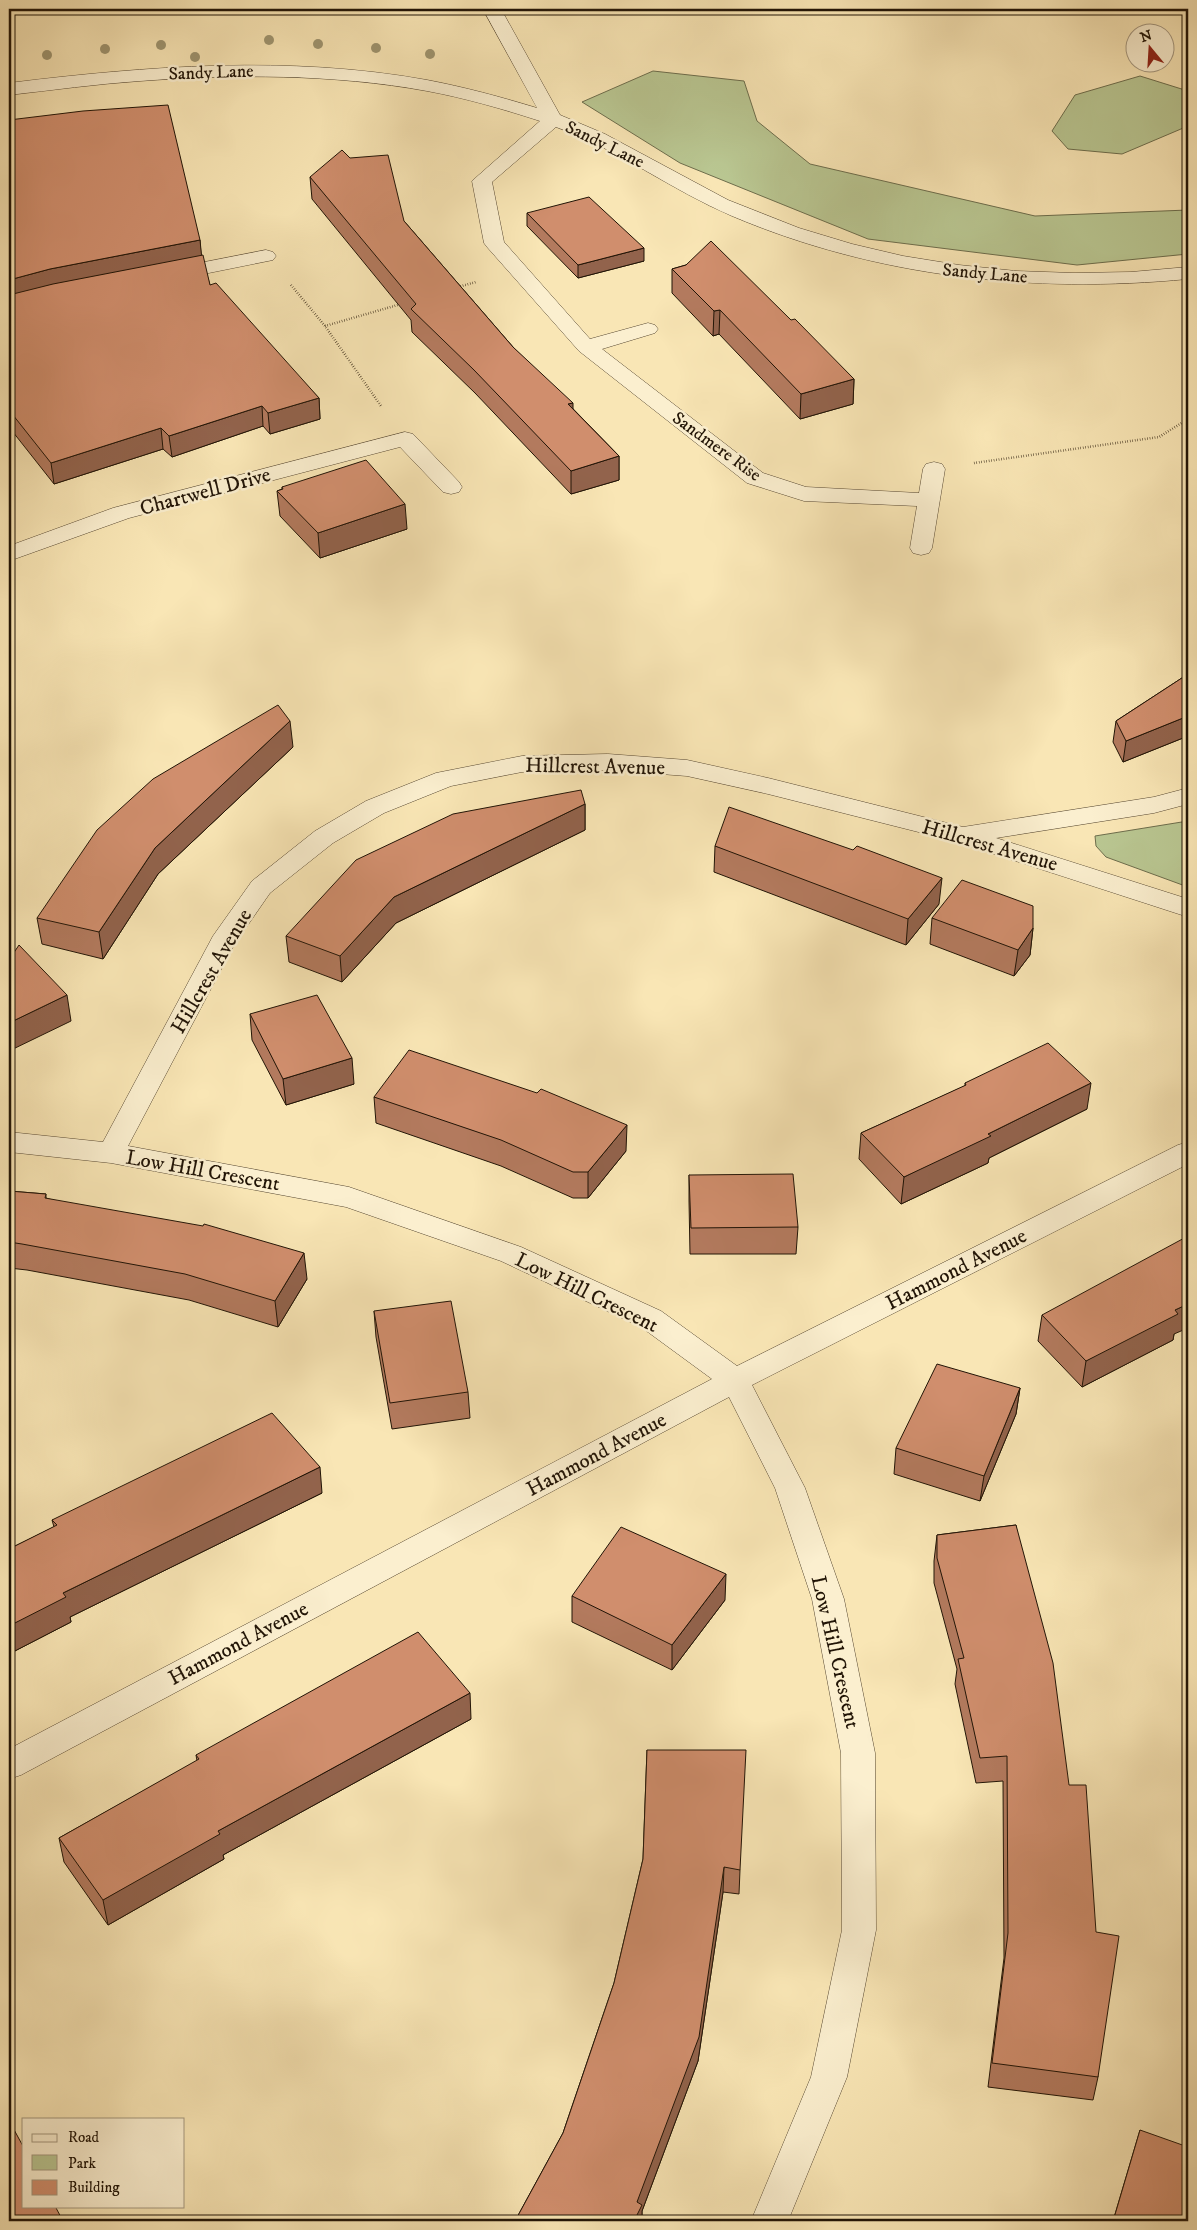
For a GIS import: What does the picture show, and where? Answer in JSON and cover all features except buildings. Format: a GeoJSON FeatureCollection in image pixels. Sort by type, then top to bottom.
{"type":"FeatureCollection","features":[{"type":"Feature","properties":{"kind":"street"},"geometry":{"type":"LineString","coordinates":[[492,9],[553,120]]}},
{"type":"Feature","properties":{"kind":"street","name":"Sandy Lane"},"geometry":{"type":"LineString","coordinates":[[9,89],[137,75],[216,71],[275,70],[380,78],[462,92],[553,120],[596,137],[737,211],[833,245],[894,261],[961,272],[1055,279],[1152,278],[1188,273]]}},
{"type":"Feature","properties":{"kind":"street","name":"Sandmere Rise"},"geometry":{"type":"LineString","coordinates":[[553,120],[482,181],[494,243],[586,347],[755,478],[804,494],[929,500]]}},
{"type":"Feature","properties":{"kind":"street"},"geometry":{"type":"LineString","coordinates":[[150,278],[266,256]]}},
{"type":"Feature","properties":{"kind":"street"},"geometry":{"type":"LineString","coordinates":[[586,347],[648,330]]}},
{"type":"Feature","properties":{"kind":"street"},"geometry":{"type":"LineString","coordinates":[[405,439],[451,487]]}},
{"type":"Feature","properties":{"kind":"street","name":"Chartwell Drive"},"geometry":{"type":"LineString","coordinates":[[9,554],[121,513],[405,439]]}},
{"type":"Feature","properties":{"kind":"street"},"geometry":{"type":"LineString","coordinates":[[921,548],[934,469]]}},
{"type":"Feature","properties":{"kind":"street","name":"Hillcrest Avenue"},"geometry":{"type":"LineString","coordinates":[[111,1153],[222,942],[261,887],[324,837],[375,808],[445,779],[522,764],[608,762],[687,768],[768,786],[962,835],[1188,908]]}},
{"type":"Feature","properties":{"kind":"street"},"geometry":{"type":"LineString","coordinates":[[962,835],[1154,805],[1188,796]]}},
{"type":"Feature","properties":{"kind":"street","name":"Low Hill Crescent"},"geometry":{"type":"LineString","coordinates":[[9,1142],[111,1153],[349,1197],[511,1254],[651,1319],[735,1380],[790,1488],[828,1599],[858,1753],[859,1930],[829,2076],[770,2221]]}},
{"type":"Feature","properties":{"kind":"street","name":"Hammond Avenue"},"geometry":{"type":"LineString","coordinates":[[9,1765],[735,1380],[1188,1152]]}},
{"type":"Feature","properties":{"kind":"path"},"geometry":{"type":"LineString","coordinates":[[266,256],[325,326],[405,439]]}},
{"type":"Feature","properties":{"kind":"path"},"geometry":{"type":"LineString","coordinates":[[325,326],[405,303]]}},
{"type":"Feature","properties":{"kind":"path"},"geometry":{"type":"LineString","coordinates":[[934,469],[1159,437],[1188,419]]}},
{"type":"Feature","properties":{"kind":"green space"},"geometry":{"type":"Polygon","coordinates":[[[653,71],[744,81],[757,121],[810,164],[1035,216],[1188,210],[1188,254],[1077,265],[868,239],[680,163],[582,102],[653,71]]]}},
{"type":"Feature","properties":{"kind":"green space"},"geometry":{"type":"Polygon","coordinates":[[[1140,76],[1188,91],[1188,126],[1122,154],[1068,149],[1052,131],[1075,95],[1140,76]]]}},
{"type":"Feature","properties":{"kind":"green space"},"geometry":{"type":"Polygon","coordinates":[[[1188,821],[1188,887],[1106,857],[1096,846],[1095,836],[1188,821]]]}}]}
